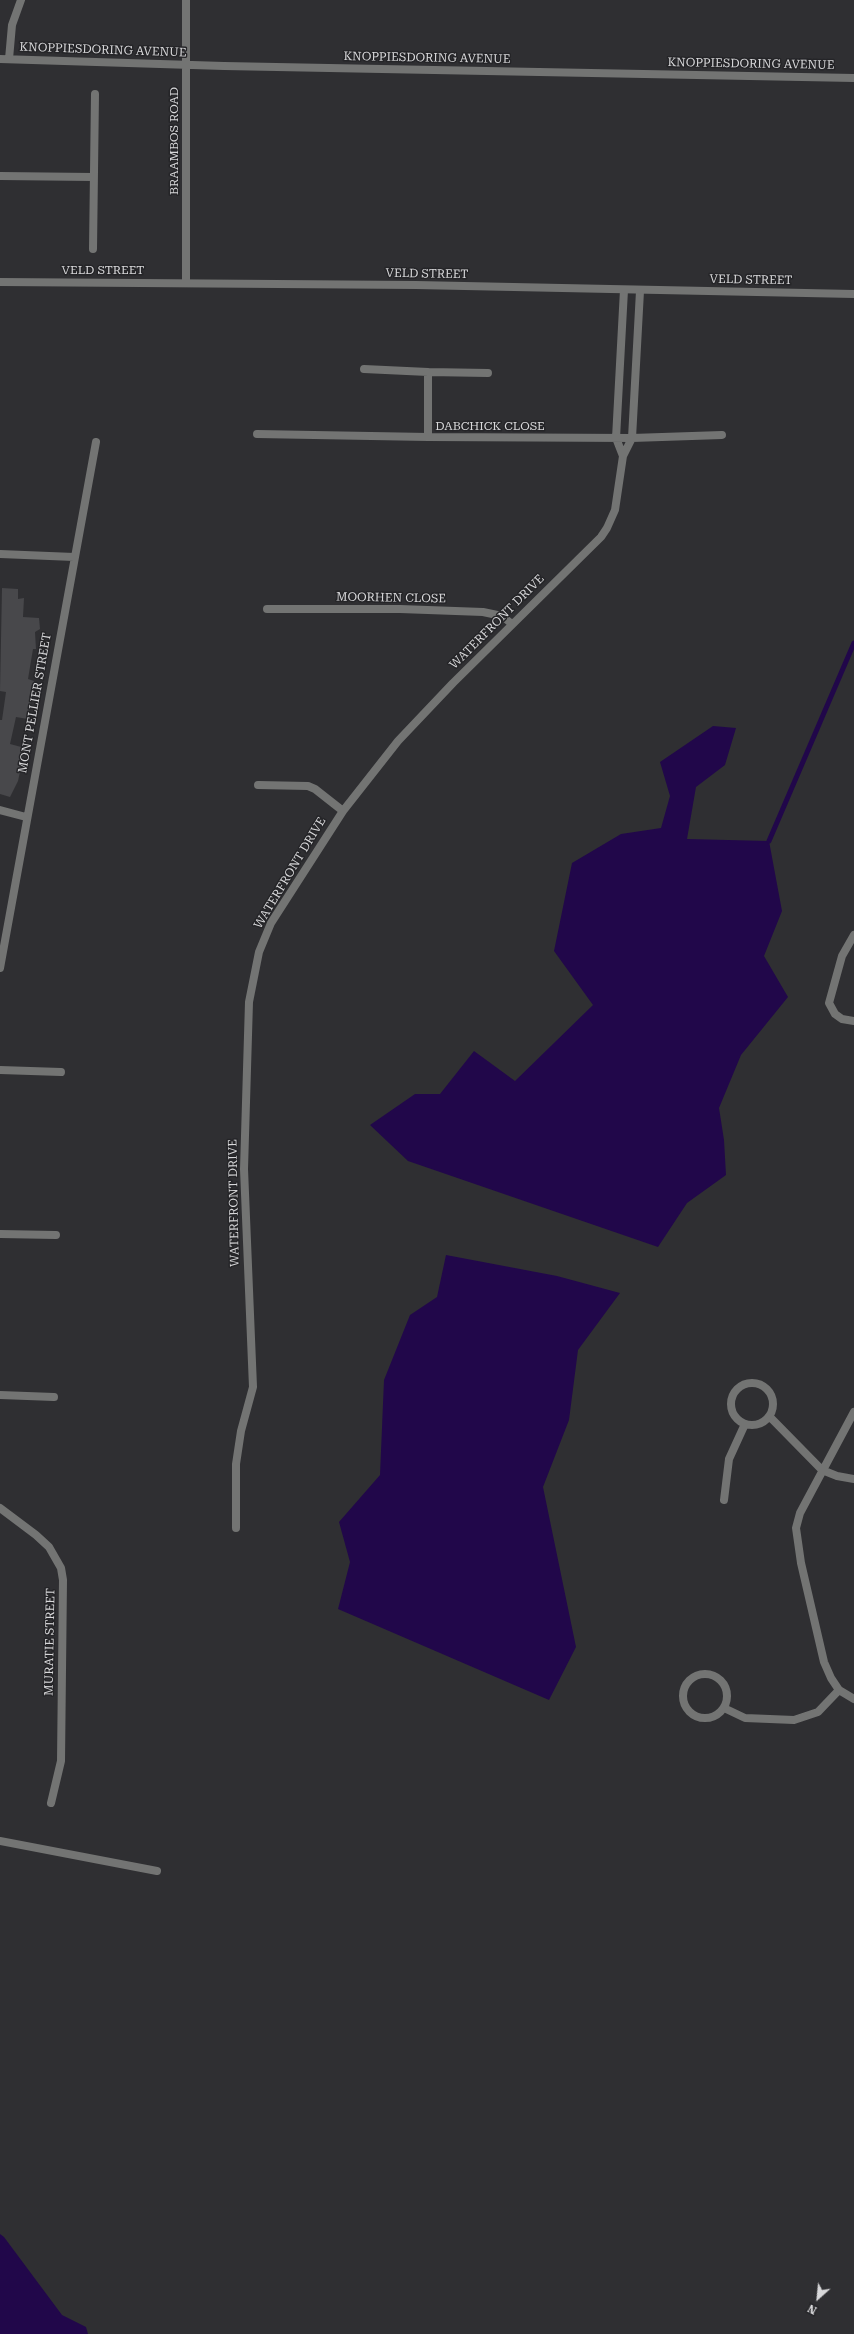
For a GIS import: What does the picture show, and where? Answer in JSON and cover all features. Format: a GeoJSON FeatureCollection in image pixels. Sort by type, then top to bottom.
{"type":"FeatureCollection","features":[{"type":"Feature","properties":{"kind":"street"},"geometry":{"type":"LineString","coordinates":[[9,59],[12,25],[21,0]]}},
{"type":"Feature","properties":{"kind":"street","name":"BRAAMBOS ROAD"},"geometry":{"type":"LineString","coordinates":[[186,0],[186,282]]}},
{"type":"Feature","properties":{"kind":"street","name":"KNOPPIESDORING AVENUE"},"geometry":{"type":"LineString","coordinates":[[0,59],[186,65],[854,78]]}},
{"type":"Feature","properties":{"kind":"street"},"geometry":{"type":"LineString","coordinates":[[93,249],[95,94]]}},
{"type":"Feature","properties":{"kind":"street"},"geometry":{"type":"LineString","coordinates":[[0,176],[93,177]]}},
{"type":"Feature","properties":{"kind":"street","name":"VELD STREET"},"geometry":{"type":"LineString","coordinates":[[0,282],[186,282],[854,294]]}},
{"type":"Feature","properties":{"kind":"street","name":"WATERFRONT DRIVE"},"geometry":{"type":"LineString","coordinates":[[623,456],[616,438],[624,290]]}},
{"type":"Feature","properties":{"kind":"street","name":"WATERFRONT DRIVE"},"geometry":{"type":"LineString","coordinates":[[236,1528],[237,1457],[241,1431],[253,1387],[244,1169],[249,1002],[251,984],[259,952],[271,923],[343,811],[398,740],[512,624],[601,537],[607,528],[617,501],[623,456],[632,438],[640,291]]}},
{"type":"Feature","properties":{"kind":"street"},"geometry":{"type":"LineString","coordinates":[[364,369],[488,373]]}},
{"type":"Feature","properties":{"kind":"street"},"geometry":{"type":"LineString","coordinates":[[428,372],[428,438]]}},
{"type":"Feature","properties":{"kind":"street","name":"DABCHICK CLOSE"},"geometry":{"type":"LineString","coordinates":[[257,434],[428,438],[632,438],[722,436]]}},
{"type":"Feature","properties":{"kind":"street","name":"MONT PELLIER STREET"},"geometry":{"type":"LineString","coordinates":[[0,968],[26,816],[96,442]]}},
{"type":"Feature","properties":{"kind":"street"},"geometry":{"type":"LineString","coordinates":[[0,554],[74,557]]}},
{"type":"Feature","properties":{"kind":"street","name":"MOORHEN CLOSE"},"geometry":{"type":"LineString","coordinates":[[267,609],[400,609],[483,612],[502,616],[512,624]]}},
{"type":"Feature","properties":{"kind":"street"},"geometry":{"type":"LineString","coordinates":[[258,785],[308,786],[315,789],[343,811]]}},
{"type":"Feature","properties":{"kind":"street"},"geometry":{"type":"LineString","coordinates":[[0,810],[26,816]]}},
{"type":"Feature","properties":{"kind":"street"},"geometry":{"type":"LineString","coordinates":[[854,935],[842,956],[829,1003],[835,1014],[842,1019],[854,1021]]}},
{"type":"Feature","properties":{"kind":"street"},"geometry":{"type":"LineString","coordinates":[[0,1070],[61,1072]]}},
{"type":"Feature","properties":{"kind":"street"},"geometry":{"type":"LineString","coordinates":[[0,1234],[56,1235]]}},
{"type":"Feature","properties":{"kind":"street"},"geometry":{"type":"LineString","coordinates":[[751,1382],[761,1384],[769,1390],[773,1398],[774,1408],[770,1417],[763,1423],[754,1426],[745,1424],[736,1419],[732,1410],[731,1400],[734,1391],[742,1385],[751,1382]]}},
{"type":"Feature","properties":{"kind":"street"},"geometry":{"type":"LineString","coordinates":[[0,1395],[54,1397]]}},
{"type":"Feature","properties":{"kind":"street"},"geometry":{"type":"LineString","coordinates":[[854,1412],[800,1513],[796,1528],[801,1563],[824,1662],[830,1678],[839,1690],[854,1699]]}},
{"type":"Feature","properties":{"kind":"street"},"geometry":{"type":"LineString","coordinates":[[770,1417],[822,1470],[837,1476],[854,1479]]}},
{"type":"Feature","properties":{"kind":"street"},"geometry":{"type":"LineString","coordinates":[[724,1500],[729,1459],[745,1424]]}},
{"type":"Feature","properties":{"kind":"street","name":"MURATIE STREET"},"geometry":{"type":"LineString","coordinates":[[0,1508],[36,1534],[49,1548],[61,1568],[63,1580],[60,1761],[51,1803]]}},
{"type":"Feature","properties":{"kind":"street"},"geometry":{"type":"LineString","coordinates":[[703,1674],[713,1675],[721,1680],[726,1689],[727,1699],[724,1708],[712,1717],[698,1717],[689,1711],[684,1703],[683,1693],[687,1684],[694,1677],[703,1674]]}},
{"type":"Feature","properties":{"kind":"street"},"geometry":{"type":"LineString","coordinates":[[724,1708],[745,1718],[794,1720],[818,1712],[839,1690]]}},
{"type":"Feature","properties":{"kind":"street"},"geometry":{"type":"LineString","coordinates":[[0,1841],[157,1871]]}},
{"type":"Feature","properties":{"kind":"shaded area"},"geometry":{"type":"Polygon","coordinates":[[[713,726],[736,728],[725,765],[696,787],[687,839],[769,841],[782,911],[764,956],[788,997],[741,1055],[719,1108],[724,1140],[726,1175],[687,1203],[658,1247],[408,1161],[370,1125],[415,1094],[440,1094],[474,1051],[515,1081],[593,1005],[554,951],[572,863],[621,834],[661,828],[670,796],[660,762],[713,726]]]}},
{"type":"Feature","properties":{"kind":"shaded area"},"geometry":{"type":"Polygon","coordinates":[[[446,1255],[557,1276],[620,1293],[578,1350],[569,1420],[543,1487],[576,1647],[549,1700],[338,1609],[350,1562],[339,1522],[380,1475],[384,1380],[410,1315],[437,1297],[446,1255]]]}},
{"type":"Feature","properties":{"kind":"shaded area"},"geometry":{"type":"Polygon","coordinates":[[[0,2234],[4,2237],[62,2315],[86,2327],[88,2334],[0,2334],[0,2234]]]}},
{"type":"Feature","properties":{"kind":"building"},"geometry":{"type":"Polygon","coordinates":[[[2,588],[18,589],[18,599],[24,598],[23,617],[39,618],[40,629],[35,632],[36,649],[33,649],[28,679],[34,681],[28,719],[16,717],[10,744],[25,748],[18,781],[10,797],[0,794],[0,720],[2,720],[6,692],[0,691],[2,588]]]}},
{"type":"Feature","properties":{"kind":"waterway"},"geometry":{"type":"LineString","coordinates":[[769,841],[854,643]]}}]}
